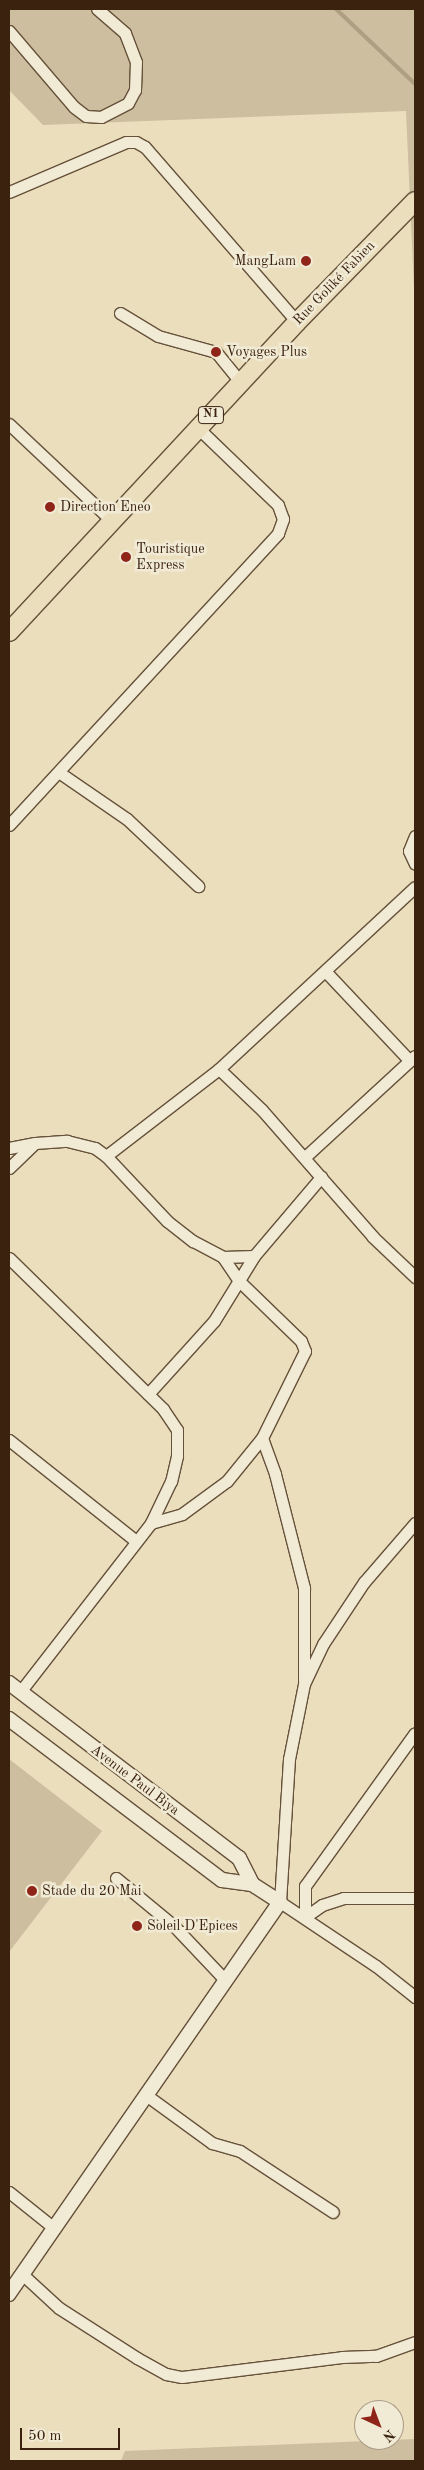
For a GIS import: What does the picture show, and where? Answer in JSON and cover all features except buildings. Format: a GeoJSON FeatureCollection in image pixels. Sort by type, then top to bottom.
{"type":"FeatureCollection","features":[{"type":"Feature","properties":{"kind":"highway","name":"Rue Goliké Fabien"},"geometry":{"type":"LineString","coordinates":[[9,632],[297,322],[415,201]]}},
{"type":"Feature","properties":{"kind":"street"},"geometry":{"type":"LineString","coordinates":[[9,32],[74,107],[86,116],[101,117],[128,103],[135,90],[136,62],[125,34],[97,9]]}},
{"type":"Feature","properties":{"kind":"street"},"geometry":{"type":"LineString","coordinates":[[9,192],[126,142],[136,142],[144,147],[297,322]]}},
{"type":"Feature","properties":{"kind":"street"},"geometry":{"type":"LineString","coordinates":[[120,313],[158,336],[216,352],[241,383]]}},
{"type":"Feature","properties":{"kind":"street"},"geometry":{"type":"LineString","coordinates":[[9,424],[112,521]]}},
{"type":"Feature","properties":{"kind":"street"},"geometry":{"type":"LineString","coordinates":[[9,825],[60,773],[278,533],[283,519],[278,505],[198,428]]}},
{"type":"Feature","properties":{"kind":"street"},"geometry":{"type":"LineString","coordinates":[[60,773],[127,818],[198,886]]}},
{"type":"Feature","properties":{"kind":"street"},"geometry":{"type":"LineString","coordinates":[[415,836],[409,851],[415,864]]}},
{"type":"Feature","properties":{"kind":"street"},"geometry":{"type":"LineString","coordinates":[[106,1156],[219,1069],[326,972],[415,887]]}},
{"type":"Feature","properties":{"kind":"street"},"geometry":{"type":"LineString","coordinates":[[304,1157],[412,1058],[326,972]]}},
{"type":"Feature","properties":{"kind":"street"},"geometry":{"type":"LineString","coordinates":[[219,1069],[304,1157],[373,1237],[414,1274]]}},
{"type":"Feature","properties":{"kind":"street"},"geometry":{"type":"LineString","coordinates":[[9,1148],[34,1143],[74,1142],[106,1156],[167,1221],[193,1241],[223,1257],[239,1281],[301,1341],[305,1350],[262,1438],[227,1481],[182,1514],[151,1523]]}},
{"type":"Feature","properties":{"kind":"street"},"geometry":{"type":"LineString","coordinates":[[9,1168],[34,1143]]}},
{"type":"Feature","properties":{"kind":"street"},"geometry":{"type":"LineString","coordinates":[[148,1394],[214,1321],[254,1256],[321,1176]]}},
{"type":"Feature","properties":{"kind":"street"},"geometry":{"type":"LineString","coordinates":[[223,1257],[254,1256]]}},
{"type":"Feature","properties":{"kind":"street"},"geometry":{"type":"LineString","coordinates":[[9,1258],[148,1394],[177,1430],[177,1456],[171,1480],[151,1523],[20,1692]]}},
{"type":"Feature","properties":{"kind":"street"},"geometry":{"type":"LineString","coordinates":[[9,2294],[280,1902],[289,1759],[304,1684],[304,1588],[276,1474],[262,1438]]}},
{"type":"Feature","properties":{"kind":"street"},"geometry":{"type":"LineString","coordinates":[[9,1440],[136,1541]]}},
{"type":"Feature","properties":{"kind":"street"},"geometry":{"type":"LineString","coordinates":[[304,1684],[323,1644],[364,1582],[415,1523]]}},
{"type":"Feature","properties":{"kind":"street","name":"Avenue Paul Biya"},"geometry":{"type":"LineString","coordinates":[[9,1683],[239,1858],[252,1884]]}},
{"type":"Feature","properties":{"kind":"street"},"geometry":{"type":"LineString","coordinates":[[9,1719],[222,1880],[252,1884],[305,1917],[415,1997]]}},
{"type":"Feature","properties":{"kind":"street"},"geometry":{"type":"LineString","coordinates":[[305,1917],[305,1886],[415,1733]]}},
{"type":"Feature","properties":{"kind":"street"},"geometry":{"type":"LineString","coordinates":[[116,1878],[174,1926],[225,1980]]}},
{"type":"Feature","properties":{"kind":"street"},"geometry":{"type":"LineString","coordinates":[[305,1917],[322,1905],[343,1898],[415,1898]]}},
{"type":"Feature","properties":{"kind":"street"},"geometry":{"type":"LineString","coordinates":[[146,2095],[191,2130],[212,2143],[240,2152],[333,2212]]}},
{"type":"Feature","properties":{"kind":"street"},"geometry":{"type":"LineString","coordinates":[[9,2192],[54,2228]]}},
{"type":"Feature","properties":{"kind":"street"},"geometry":{"type":"LineString","coordinates":[[22,2274],[59,2308],[129,2353],[166,2374],[182,2377],[342,2357],[376,2356],[415,2342]]}},
{"type":"Feature","properties":{"kind":"shaded area"},"geometry":{"type":"Polygon","coordinates":[[[9,9],[415,9],[415,311],[406,111],[43,125],[9,90],[9,9]]]}},
{"type":"Feature","properties":{"kind":"shaded area","name":"Stade du 20 Mai"},"geometry":{"type":"Polygon","coordinates":[[[9,1759],[102,1831],[9,1952],[9,1759]]]}},
{"type":"Feature","properties":{"kind":"shaded area"},"geometry":{"type":"Polygon","coordinates":[[[404,2439],[415,2439],[415,2461],[121,2461],[125,2451],[354,2442],[354,2450],[404,2450],[404,2439]]]}},
{"type":"Feature","properties":{"kind":"waterway"},"geometry":{"type":"LineString","coordinates":[[336,9],[415,84]]}},
{"type":"Feature","properties":{"kind":"place","name":"MangLam"},"geometry":{"type":"Point","coordinates":[306,261]}},
{"type":"Feature","properties":{"kind":"place","name":"Voyages Plus"},"geometry":{"type":"Point","coordinates":[216,352]}},
{"type":"Feature","properties":{"kind":"place","name":"Direction Eneo"},"geometry":{"type":"Point","coordinates":[50,507]}},
{"type":"Feature","properties":{"kind":"place","name":"Touristique Express"},"geometry":{"type":"Point","coordinates":[126,557]}},
{"type":"Feature","properties":{"kind":"place","name":"Stade du 20 Mai"},"geometry":{"type":"Point","coordinates":[32,1891]}},
{"type":"Feature","properties":{"kind":"place","name":"Soleil D'Epices"},"geometry":{"type":"Point","coordinates":[137,1926]}}]}
